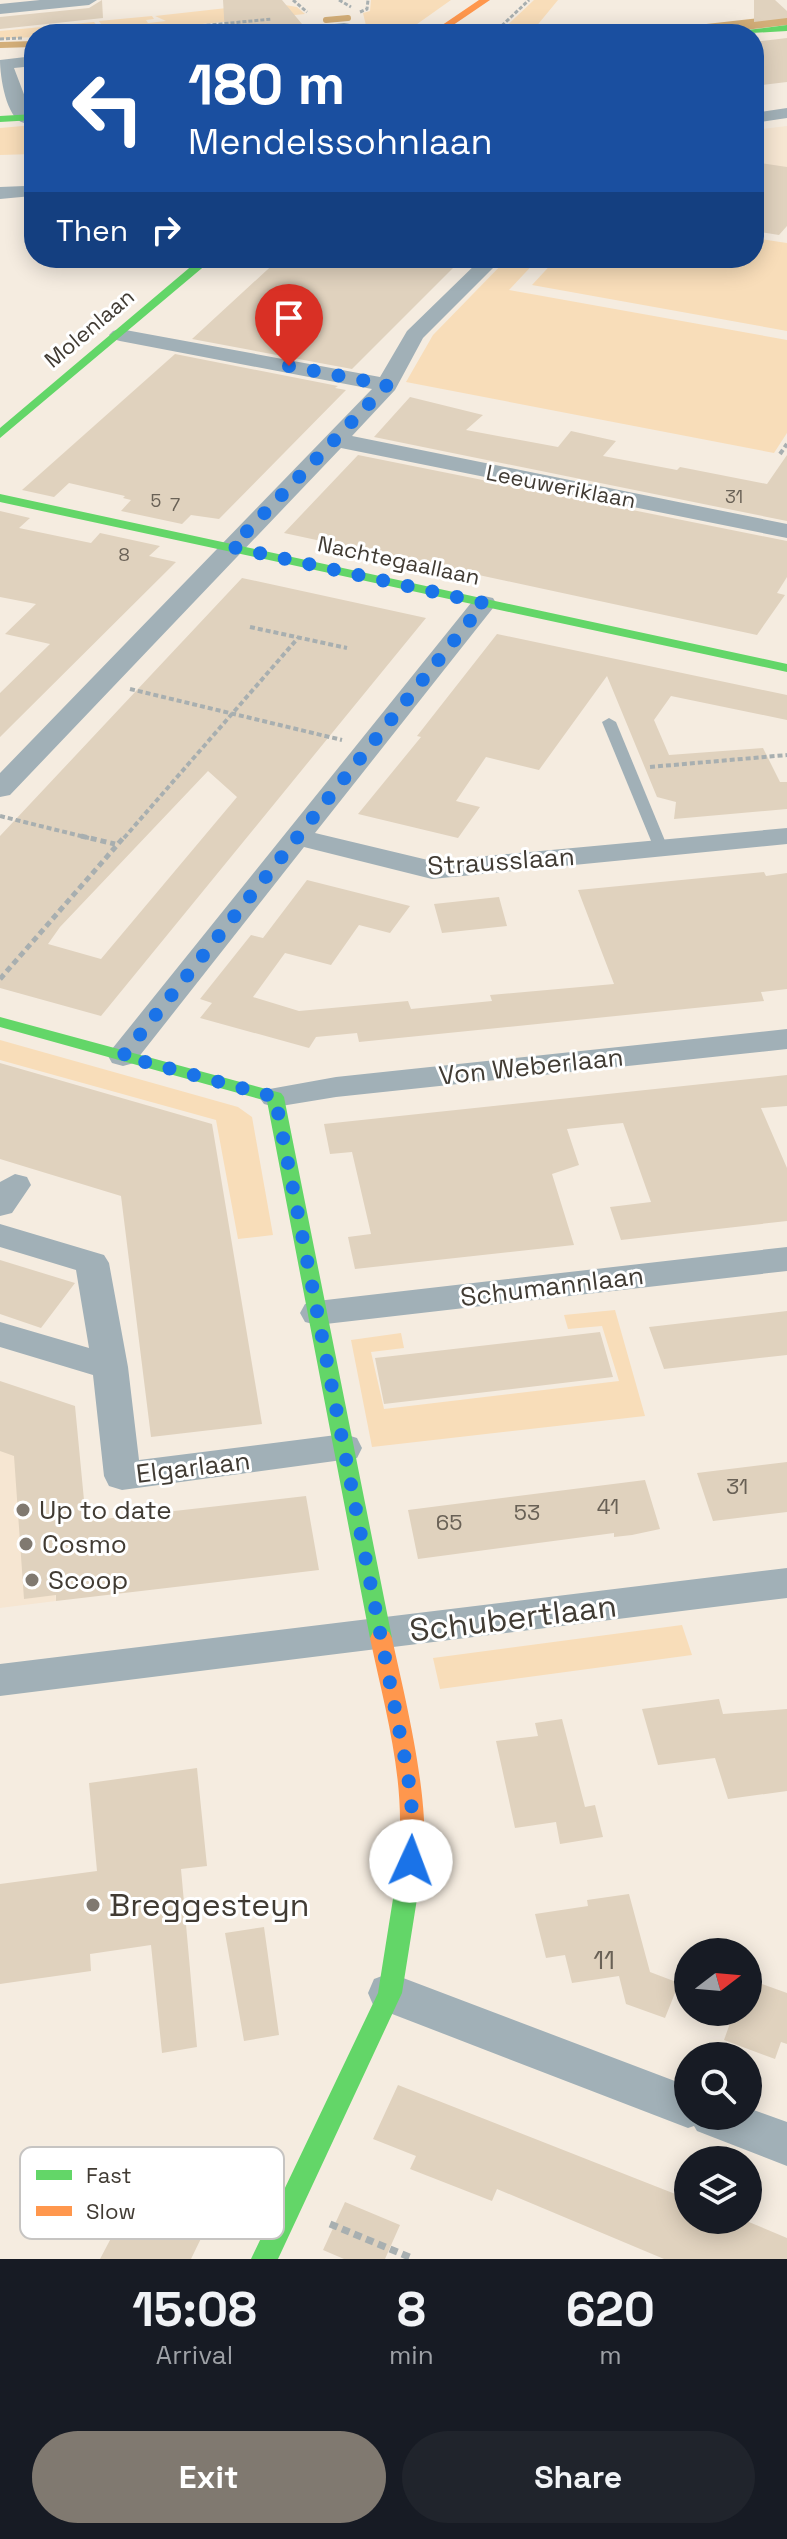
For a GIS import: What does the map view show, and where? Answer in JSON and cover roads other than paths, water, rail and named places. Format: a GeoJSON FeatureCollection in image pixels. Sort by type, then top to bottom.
{"type":"FeatureCollection","features":[{"type":"Feature","properties":{"kind":"street"},"geometry":{"type":"LineString","coordinates":[[0,9],[43,2],[89,0]]}},
{"type":"Feature","properties":{"kind":"street"},"geometry":{"type":"LineString","coordinates":[[449,24],[485,0]]}},
{"type":"Feature","properties":{"kind":"street"},"geometry":{"type":"LineString","coordinates":[[492,24],[507,3]]}},
{"type":"Feature","properties":{"kind":"street"},"geometry":{"type":"LineString","coordinates":[[303,24],[342,20]]}},
{"type":"Feature","properties":{"kind":"street"},"geometry":{"type":"LineString","coordinates":[[764,31],[787,28]]}},
{"type":"Feature","properties":{"kind":"street"},"geometry":{"type":"LineString","coordinates":[[0,119],[24,112],[4,64],[24,62]]}},
{"type":"Feature","properties":{"kind":"street"},"geometry":{"type":"LineString","coordinates":[[764,116],[787,113]]}},
{"type":"Feature","properties":{"kind":"street"},"geometry":{"type":"LineString","coordinates":[[0,193],[24,192]]}},
{"type":"Feature","properties":{"kind":"street","name":"Molenlaan"},"geometry":{"type":"LineString","coordinates":[[0,434],[197,268]]}},
{"type":"Feature","properties":{"kind":"street"},"geometry":{"type":"LineString","coordinates":[[0,789],[387,385],[414,335],[483,268]]}},
{"type":"Feature","properties":{"kind":"street"},"geometry":{"type":"LineString","coordinates":[[120,335],[387,385]]}},
{"type":"Feature","properties":{"kind":"street","name":"Leeuweriklaan"},"geometry":{"type":"LineString","coordinates":[[336,440],[787,531]]}},
{"type":"Feature","properties":{"kind":"street","name":"Nachtegaallaan"},"geometry":{"type":"LineString","coordinates":[[0,498],[787,668]]}},
{"type":"Feature","properties":{"kind":"street"},"geometry":{"type":"LineString","coordinates":[[123,1056],[484,603]]}},
{"type":"Feature","properties":{"kind":"street","name":"Strausslaan"},"geometry":{"type":"LineString","coordinates":[[297,837],[432,870],[787,836]]}},
{"type":"Feature","properties":{"kind":"street"},"geometry":{"type":"LineString","coordinates":[[0,1022],[275,1097],[408,1775],[413,1820],[409,1878],[390,1993],[284,2217]]}},
{"type":"Feature","properties":{"kind":"street","name":"Von Weberlaan"},"geometry":{"type":"LineString","coordinates":[[275,1097],[325,1088],[787,1039]]}},
{"type":"Feature","properties":{"kind":"street"},"geometry":{"type":"LineString","coordinates":[[0,1235],[92,1263],[110,1367],[0,1334]]}},
{"type":"Feature","properties":{"kind":"street","name":"Schumannlaan"},"geometry":{"type":"LineString","coordinates":[[317,1313],[787,1259]]}},
{"type":"Feature","properties":{"kind":"street","name":"Elgarlaan"},"geometry":{"type":"LineString","coordinates":[[110,1367],[122,1476],[344,1448]]}},
{"type":"Feature","properties":{"kind":"street","name":"Schubertlaan"},"geometry":{"type":"LineString","coordinates":[[0,1680],[787,1583]]}},
{"type":"Feature","properties":{"kind":"street"},"geometry":{"type":"LineString","coordinates":[[390,1993],[674,2102]]}},
{"type":"Feature","properties":{"kind":"street"},"geometry":{"type":"LineString","coordinates":[[750,2130],[787,2144]]}},
{"type":"Feature","properties":{"kind":"street"},"geometry":{"type":"LineString","coordinates":[[264,2259],[274,2239]]}},
{"type":"Feature","properties":{"kind":"lane"},"geometry":{"type":"LineString","coordinates":[[609,722],[661,848]]}},
{"type":"Feature","properties":{"kind":"waterway"},"geometry":{"type":"LineString","coordinates":[[326,20],[348,18]]}},
{"type":"Feature","properties":{"kind":"waterway"},"geometry":{"type":"LineString","coordinates":[[751,24],[787,20]]}},
{"type":"Feature","properties":{"kind":"waterway"},"geometry":{"type":"LineString","coordinates":[[0,45],[24,44]]}},
{"type":"Feature","properties":{"kind":"place","name":"Up to date"},"geometry":{"type":"Point","coordinates":[23,1510]}},
{"type":"Feature","properties":{"kind":"place","name":"Cosmo"},"geometry":{"type":"Point","coordinates":[26,1544]}},
{"type":"Feature","properties":{"kind":"place","name":"Scoop"},"geometry":{"type":"Point","coordinates":[32,1580]}},
{"type":"Feature","properties":{"kind":"place","name":"Breggesteyn"},"geometry":{"type":"Point","coordinates":[93,1905]}}]}
